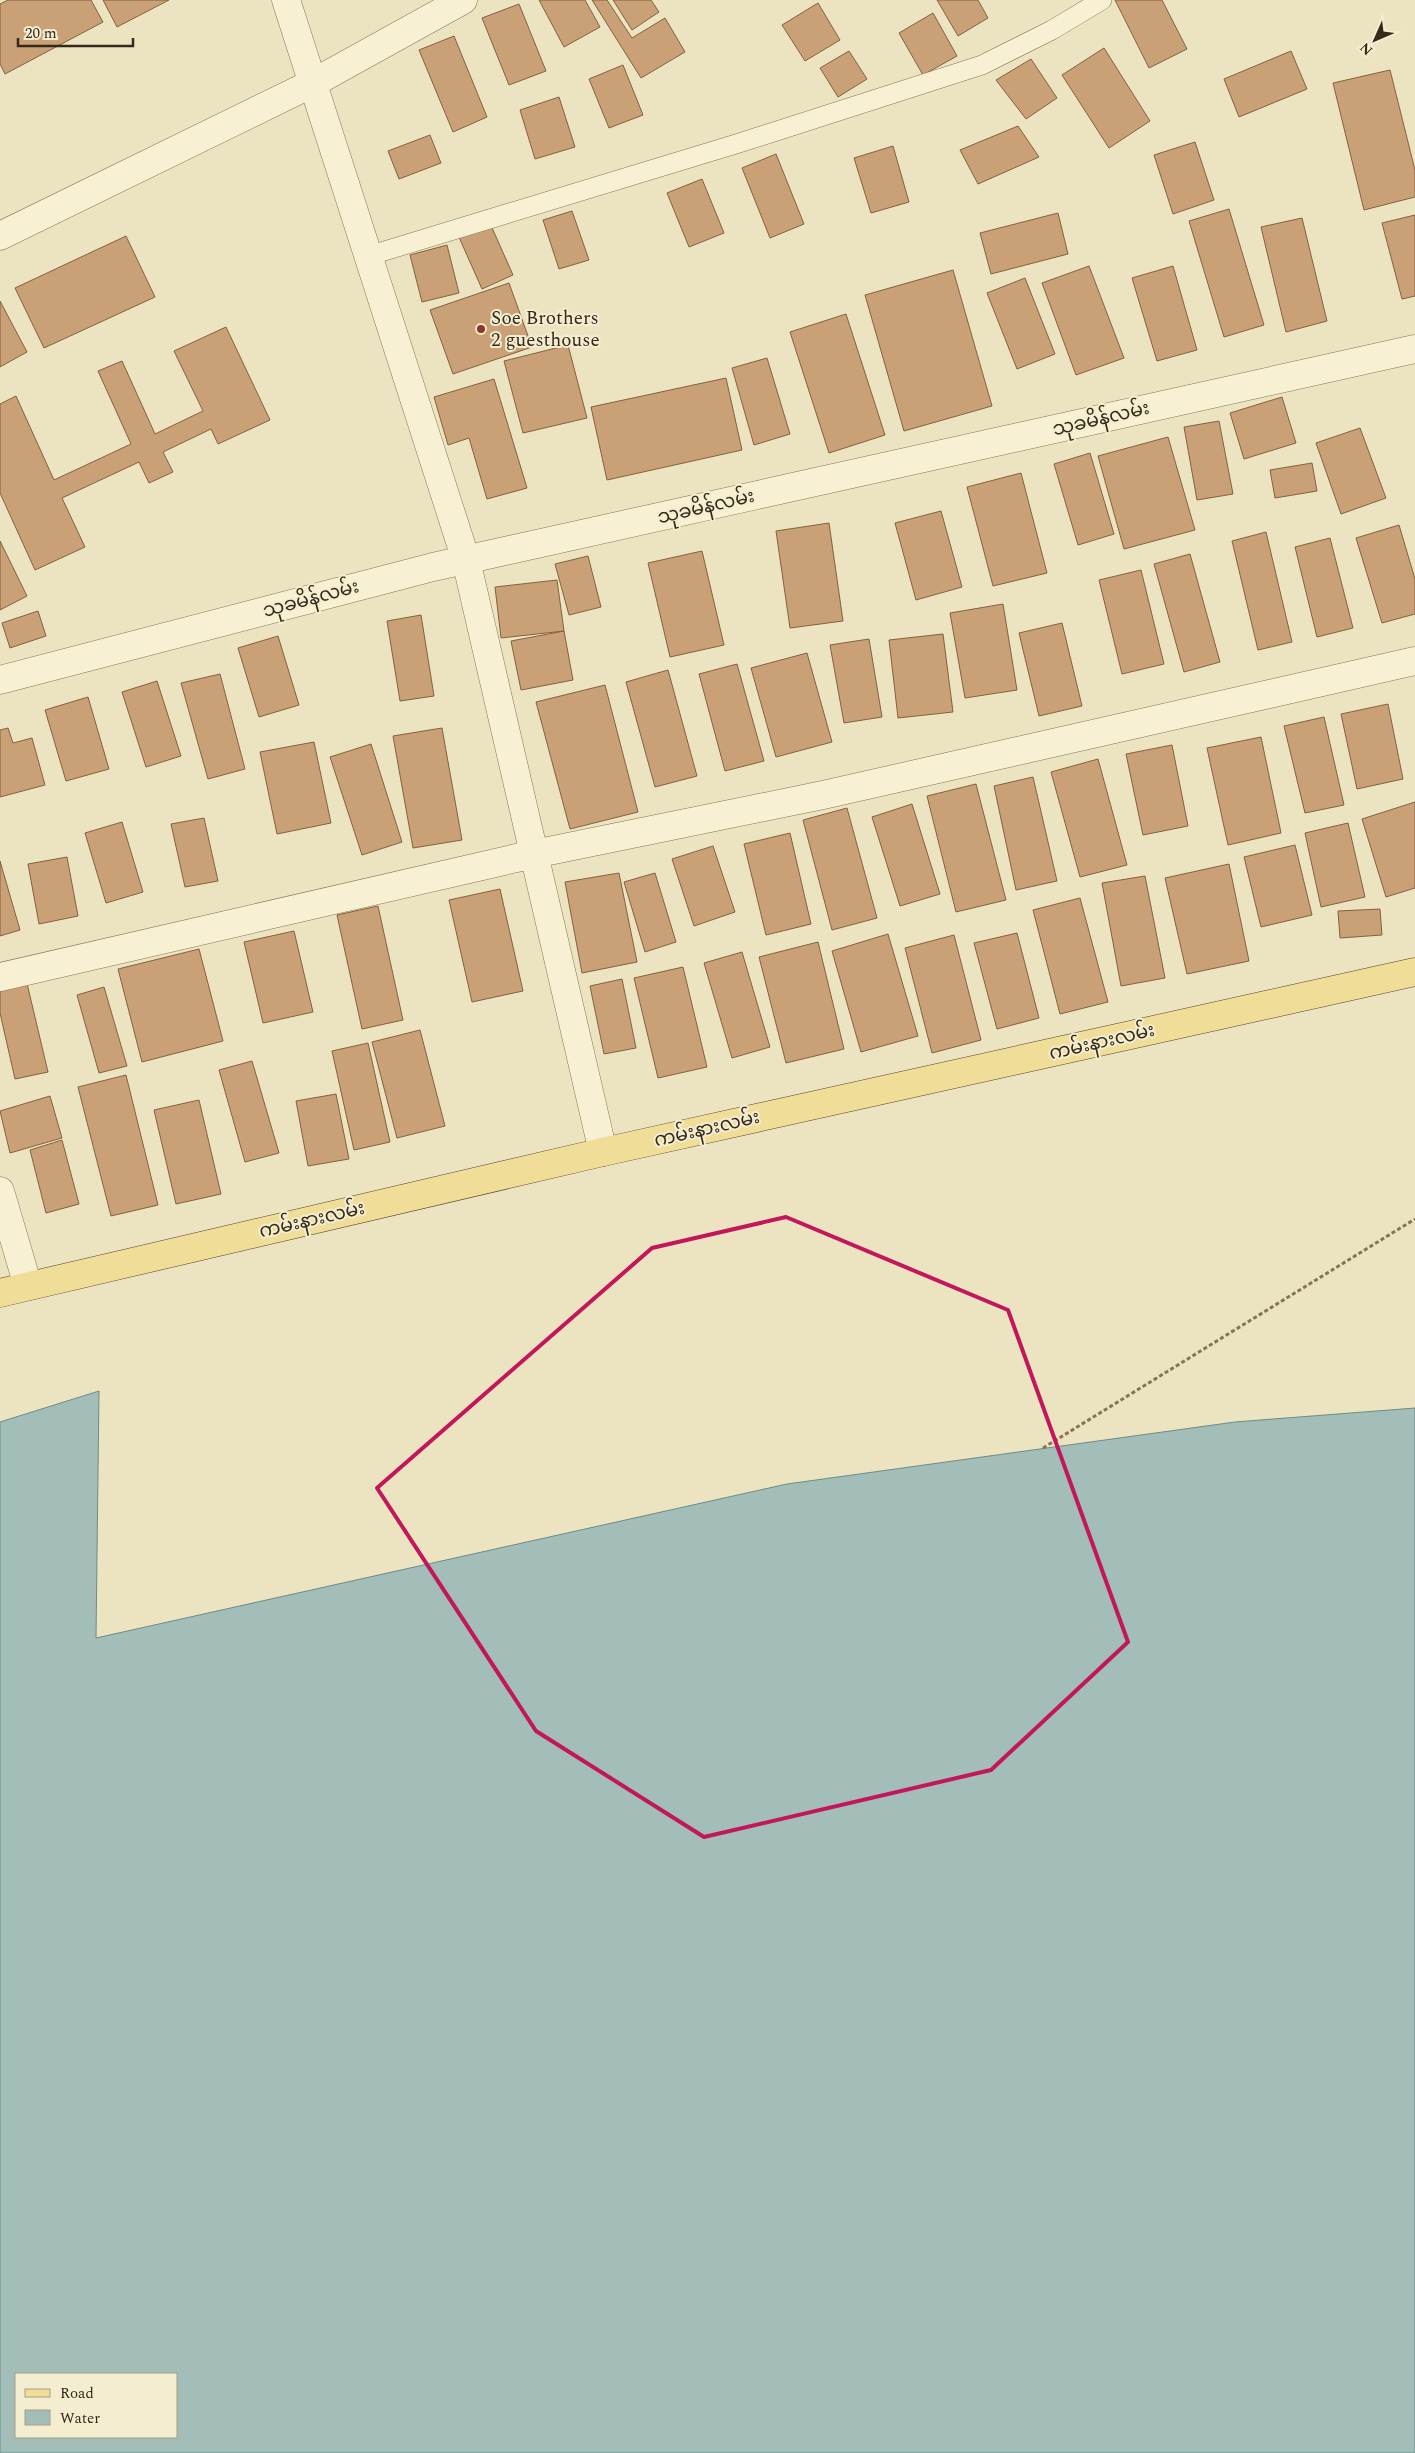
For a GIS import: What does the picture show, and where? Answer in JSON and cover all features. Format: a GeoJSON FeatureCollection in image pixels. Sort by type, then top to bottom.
{"type":"FeatureCollection","features":[{"type":"Feature","properties":{"kind":"main road","name":"ကမ်းနားလမ်း"},"geometry":{"type":"LineString","coordinates":[[0,1293],[603,1152],[1415,972]]}},
{"type":"Feature","properties":{"kind":"street"},"geometry":{"type":"LineString","coordinates":[[286,0],[466,560],[603,1152]]}},
{"type":"Feature","properties":{"kind":"street"},"geometry":{"type":"LineString","coordinates":[[0,236],[313,83],[463,0]]}},
{"type":"Feature","properties":{"kind":"street","name":"သုခမိန်လမ်း"},"geometry":{"type":"LineString","coordinates":[[0,680],[466,560],[1415,349]]}},
{"type":"Feature","properties":{"kind":"street"},"geometry":{"type":"LineString","coordinates":[[0,977],[534,854],[823,795],[1415,661]]}},
{"type":"Feature","properties":{"kind":"street"},"geometry":{"type":"LineString","coordinates":[[0,1191],[28,1286]]}},
{"type":"Feature","properties":{"kind":"lane"},"geometry":{"type":"LineString","coordinates":[[368,256],[736,144],[982,65],[1052,30],[1102,0]]}},
{"type":"Feature","properties":{"kind":"path"},"geometry":{"type":"LineString","coordinates":[[1043,1448],[1415,1219]]}},
{"type":"Feature","properties":{"kind":"highlighted area"},"geometry":{"type":"Polygon","coordinates":[[[786,1217],[1008,1310],[1128,1642],[991,1770],[704,1837],[536,1731],[377,1488],[652,1248],[786,1217]]]}},
{"type":"Feature","properties":{"kind":"water"},"geometry":{"type":"Polygon","coordinates":[[[99,1391],[96,1638],[787,1484],[1235,1422],[1415,1408],[1415,2453],[0,2453],[0,1422],[99,1391]]]}},
{"type":"Feature","properties":{"kind":"building"},"geometry":{"type":"Polygon","coordinates":[[[8,0],[91,0],[103,22],[5,74],[0,64],[0,4],[8,0]]]}},
{"type":"Feature","properties":{"kind":"building"},"geometry":{"type":"Polygon","coordinates":[[[103,0],[169,0],[117,27],[103,0]]]}},
{"type":"Feature","properties":{"kind":"building"},"geometry":{"type":"Polygon","coordinates":[[[539,0],[585,0],[600,27],[564,47],[539,0]]]}},
{"type":"Feature","properties":{"kind":"building"},"geometry":{"type":"Polygon","coordinates":[[[592,0],[607,0],[632,38],[665,18],[685,52],[641,78],[592,0]]]}},
{"type":"Feature","properties":{"kind":"building"},"geometry":{"type":"Polygon","coordinates":[[[613,0],[651,0],[659,12],[632,30],[613,0]]]}},
{"type":"Feature","properties":{"kind":"building"},"geometry":{"type":"Polygon","coordinates":[[[937,0],[978,0],[988,18],[958,36],[937,0]]]}},
{"type":"Feature","properties":{"kind":"building"},"geometry":{"type":"Polygon","coordinates":[[[1115,0],[1162,0],[1187,49],[1149,68],[1115,0]]]}},
{"type":"Feature","properties":{"kind":"building"},"geometry":{"type":"Polygon","coordinates":[[[818,3],[840,40],[805,61],[782,25],[818,3]]]}},
{"type":"Feature","properties":{"kind":"building"},"geometry":{"type":"Polygon","coordinates":[[[519,4],[546,71],[509,85],[482,18],[519,4]]]}},
{"type":"Feature","properties":{"kind":"building"},"geometry":{"type":"Polygon","coordinates":[[[933,13],[957,56],[923,75],[899,33],[933,13]]]}},
{"type":"Feature","properties":{"kind":"building"},"geometry":{"type":"Polygon","coordinates":[[[454,36],[487,117],[453,132],[419,50],[454,36]]]}},
{"type":"Feature","properties":{"kind":"building"},"geometry":{"type":"Polygon","coordinates":[[[1104,48],[1150,121],[1109,148],[1062,75],[1104,48]]]}},
{"type":"Feature","properties":{"kind":"building"},"geometry":{"type":"Polygon","coordinates":[[[849,51],[867,79],[838,97],[820,68],[849,51]]]}},
{"type":"Feature","properties":{"kind":"building"},"geometry":{"type":"Polygon","coordinates":[[[1291,51],[1307,89],[1239,117],[1224,79],[1291,51]]]}},
{"type":"Feature","properties":{"kind":"building"},"geometry":{"type":"Polygon","coordinates":[[[1031,59],[1057,98],[1026,119],[996,80],[1031,59]]]}},
{"type":"Feature","properties":{"kind":"building"},"geometry":{"type":"Polygon","coordinates":[[[623,65],[643,115],[609,128],[589,79],[623,65]]]}},
{"type":"Feature","properties":{"kind":"building"},"geometry":{"type":"Polygon","coordinates":[[[1390,70],[1415,170],[1415,197],[1364,210],[1333,83],[1390,70]]]}},
{"type":"Feature","properties":{"kind":"building"},"geometry":{"type":"Polygon","coordinates":[[[559,97],[575,147],[535,159],[520,110],[559,97]]]}},
{"type":"Feature","properties":{"kind":"building"},"geometry":{"type":"Polygon","coordinates":[[[1018,126],[1039,157],[978,184],[960,150],[1018,126]]]}},
{"type":"Feature","properties":{"kind":"building"},"geometry":{"type":"Polygon","coordinates":[[[430,135],[441,163],[399,179],[388,151],[430,135]]]}},
{"type":"Feature","properties":{"kind":"building"},"geometry":{"type":"Polygon","coordinates":[[[1195,142],[1214,200],[1173,214],[1154,155],[1195,142]]]}},
{"type":"Feature","properties":{"kind":"building"},"geometry":{"type":"Polygon","coordinates":[[[893,146],[909,202],[871,213],[854,158],[893,146]]]}},
{"type":"Feature","properties":{"kind":"building"},"geometry":{"type":"Polygon","coordinates":[[[776,154],[804,224],[770,238],[742,168],[776,154]]]}},
{"type":"Feature","properties":{"kind":"building"},"geometry":{"type":"Polygon","coordinates":[[[702,179],[724,233],[689,247],[667,193],[702,179]]]}},
{"type":"Feature","properties":{"kind":"building"},"geometry":{"type":"Polygon","coordinates":[[[1229,209],[1264,325],[1224,337],[1189,221],[1229,209]]]}},
{"type":"Feature","properties":{"kind":"building"},"geometry":{"type":"Polygon","coordinates":[[[572,211],[589,260],[559,269],[543,220],[572,211]]]}},
{"type":"Feature","properties":{"kind":"building"},"geometry":{"type":"Polygon","coordinates":[[[1058,213],[1068,254],[991,274],[980,233],[1058,213]]]}},
{"type":"Feature","properties":{"kind":"building"},"geometry":{"type":"Polygon","coordinates":[[[1415,215],[1415,296],[1402,299],[1382,223],[1415,215]]]}},
{"type":"Feature","properties":{"kind":"building"},"geometry":{"type":"Polygon","coordinates":[[[1302,218],[1327,321],[1286,332],[1261,227],[1302,218]]]}},
{"type":"Feature","properties":{"kind":"building"},"geometry":{"type":"Polygon","coordinates":[[[489,221],[513,275],[482,289],[458,235],[489,221]]]}},
{"type":"Feature","properties":{"kind":"building"},"geometry":{"type":"Polygon","coordinates":[[[126,236],[155,297],[44,348],[15,288],[126,236]]]}},
{"type":"Feature","properties":{"kind":"building"},"geometry":{"type":"Polygon","coordinates":[[[447,245],[459,293],[422,302],[410,255],[447,245]]]}},
{"type":"Feature","properties":{"kind":"building"},"geometry":{"type":"Polygon","coordinates":[[[1089,266],[1124,358],[1076,375],[1042,283],[1089,266]]]}},
{"type":"Feature","properties":{"kind":"building"},"geometry":{"type":"Polygon","coordinates":[[[1173,266],[1197,350],[1157,361],[1132,278],[1173,266]]]}},
{"type":"Feature","properties":{"kind":"building"},"geometry":{"type":"Polygon","coordinates":[[[953,270],[992,406],[904,431],[865,295],[953,270]]]}},
{"type":"Feature","properties":{"kind":"building"},"geometry":{"type":"Polygon","coordinates":[[[1025,278],[1055,354],[1017,369],[987,293],[1025,278]]]}},
{"type":"Feature","properties":{"kind":"building","name":"Soe Brothers 2 guesthouse"},"geometry":{"type":"Polygon","coordinates":[[[509,283],[532,347],[453,374],[430,310],[509,283]]]}},
{"type":"Feature","properties":{"kind":"building"},"geometry":{"type":"Polygon","coordinates":[[[0,301],[27,352],[0,367],[0,301]]]}},
{"type":"Feature","properties":{"kind":"building"},"geometry":{"type":"Polygon","coordinates":[[[846,314],[885,435],[829,453],[790,332],[846,314]]]}},
{"type":"Feature","properties":{"kind":"building"},"geometry":{"type":"Polygon","coordinates":[[[226,327],[270,420],[218,444],[211,429],[163,452],[173,472],[149,483],[139,462],[62,498],[85,547],[35,570],[0,493],[0,404],[16,396],[54,480],[131,444],[98,371],[122,361],[155,434],[203,411],[174,351],[226,327]]]}},
{"type":"Feature","properties":{"kind":"building"},"geometry":{"type":"Polygon","coordinates":[[[568,345],[587,418],[523,433],[504,361],[568,345]]]}},
{"type":"Feature","properties":{"kind":"building"},"geometry":{"type":"Polygon","coordinates":[[[767,358],[790,434],[754,445],[732,368],[767,358]]]}},
{"type":"Feature","properties":{"kind":"building"},"geometry":{"type":"Polygon","coordinates":[[[726,378],[742,450],[607,480],[591,407],[726,378]]]}},
{"type":"Feature","properties":{"kind":"building"},"geometry":{"type":"Polygon","coordinates":[[[494,379],[527,488],[487,499],[469,438],[448,445],[434,397],[494,379]]]}},
{"type":"Feature","properties":{"kind":"building"},"geometry":{"type":"Polygon","coordinates":[[[1282,397],[1296,443],[1244,459],[1230,413],[1282,397]]]}},
{"type":"Feature","properties":{"kind":"building"},"geometry":{"type":"Polygon","coordinates":[[[1219,421],[1233,494],[1197,500],[1184,427],[1219,421]]]}},
{"type":"Feature","properties":{"kind":"building"},"geometry":{"type":"Polygon","coordinates":[[[1360,428],[1386,498],[1341,514],[1316,443],[1360,428]]]}},
{"type":"Feature","properties":{"kind":"building"},"geometry":{"type":"Polygon","coordinates":[[[1168,437],[1195,530],[1124,549],[1098,456],[1168,437]]]}},
{"type":"Feature","properties":{"kind":"building"},"geometry":{"type":"Polygon","coordinates":[[[1090,453],[1114,534],[1078,545],[1054,464],[1090,453]]]}},
{"type":"Feature","properties":{"kind":"building"},"geometry":{"type":"Polygon","coordinates":[[[1312,463],[1317,491],[1275,498],[1270,470],[1312,463]]]}},
{"type":"Feature","properties":{"kind":"building"},"geometry":{"type":"Polygon","coordinates":[[[1021,473],[1047,573],[993,586],[967,487],[1021,473]]]}},
{"type":"Feature","properties":{"kind":"building"},"geometry":{"type":"Polygon","coordinates":[[[941,511],[962,587],[916,600],[895,523],[941,511]]]}},
{"type":"Feature","properties":{"kind":"building"},"geometry":{"type":"Polygon","coordinates":[[[829,523],[843,621],[790,628],[776,531],[829,523]]]}},
{"type":"Feature","properties":{"kind":"building"},"geometry":{"type":"Polygon","coordinates":[[[1399,525],[1415,579],[1415,614],[1382,623],[1356,538],[1399,525]]]}},
{"type":"Feature","properties":{"kind":"building"},"geometry":{"type":"Polygon","coordinates":[[[1266,532],[1292,642],[1258,650],[1232,541],[1266,532]]]}},
{"type":"Feature","properties":{"kind":"building"},"geometry":{"type":"Polygon","coordinates":[[[1330,538],[1353,628],[1317,637],[1295,547],[1330,538]]]}},
{"type":"Feature","properties":{"kind":"building"},"geometry":{"type":"Polygon","coordinates":[[[0,541],[27,596],[0,610],[0,541]]]}},
{"type":"Feature","properties":{"kind":"building"},"geometry":{"type":"Polygon","coordinates":[[[702,551],[724,645],[670,657],[648,563],[702,551]]]}},
{"type":"Feature","properties":{"kind":"building"},"geometry":{"type":"Polygon","coordinates":[[[1190,554],[1220,662],[1184,672],[1154,564],[1190,554]]]}},
{"type":"Feature","properties":{"kind":"building"},"geometry":{"type":"Polygon","coordinates":[[[588,556],[601,607],[569,615],[555,564],[588,556]]]}},
{"type":"Feature","properties":{"kind":"building"},"geometry":{"type":"Polygon","coordinates":[[[1141,570],[1164,664],[1122,674],[1099,580],[1141,570]]]}},
{"type":"Feature","properties":{"kind":"building"},"geometry":{"type":"Polygon","coordinates":[[[557,580],[564,631],[501,638],[495,587],[557,580]]]}},
{"type":"Feature","properties":{"kind":"building"},"geometry":{"type":"Polygon","coordinates":[[[1003,604],[1017,690],[965,698],[950,613],[1003,604]]]}},
{"type":"Feature","properties":{"kind":"building"},"geometry":{"type":"Polygon","coordinates":[[[38,611],[46,636],[10,648],[2,623],[38,611]]]}},
{"type":"Feature","properties":{"kind":"building"},"geometry":{"type":"Polygon","coordinates":[[[421,615],[434,696],[400,701],[387,621],[421,615]]]}},
{"type":"Feature","properties":{"kind":"building"},"geometry":{"type":"Polygon","coordinates":[[[1062,623],[1082,706],[1039,716],[1019,633],[1062,623]]]}},
{"type":"Feature","properties":{"kind":"building"},"geometry":{"type":"Polygon","coordinates":[[[564,631],[573,680],[521,690],[511,641],[564,631]]]}},
{"type":"Feature","properties":{"kind":"building"},"geometry":{"type":"Polygon","coordinates":[[[943,634],[953,712],[898,718],[889,640],[943,634]]]}},
{"type":"Feature","properties":{"kind":"building"},"geometry":{"type":"Polygon","coordinates":[[[278,636],[299,705],[259,717],[238,648],[278,636]]]}},
{"type":"Feature","properties":{"kind":"building"},"geometry":{"type":"Polygon","coordinates":[[[869,639],[882,717],[844,723],[830,645],[869,639]]]}},
{"type":"Feature","properties":{"kind":"building"},"geometry":{"type":"Polygon","coordinates":[[[807,653],[832,742],[776,757],[751,668],[807,653]]]}},
{"type":"Feature","properties":{"kind":"building"},"geometry":{"type":"Polygon","coordinates":[[[737,664],[764,761],[725,771],[699,674],[737,664]]]}},
{"type":"Feature","properties":{"kind":"building"},"geometry":{"type":"Polygon","coordinates":[[[668,670],[697,776],[655,787],[626,682],[668,670]]]}},
{"type":"Feature","properties":{"kind":"building"},"geometry":{"type":"Polygon","coordinates":[[[220,674],[245,769],[208,779],[181,683],[220,674]]]}},
{"type":"Feature","properties":{"kind":"building"},"geometry":{"type":"Polygon","coordinates":[[[157,681],[181,756],[146,767],[122,692],[157,681]]]}},
{"type":"Feature","properties":{"kind":"building"},"geometry":{"type":"Polygon","coordinates":[[[605,685],[638,812],[570,829],[536,702],[605,685]]]}},
{"type":"Feature","properties":{"kind":"building"},"geometry":{"type":"Polygon","coordinates":[[[88,697],[109,769],[66,781],[45,710],[88,697]]]}},
{"type":"Feature","properties":{"kind":"building"},"geometry":{"type":"Polygon","coordinates":[[[1388,704],[1403,779],[1357,789],[1341,714],[1388,704]]]}},
{"type":"Feature","properties":{"kind":"building"},"geometry":{"type":"Polygon","coordinates":[[[1324,717],[1344,805],[1305,813],[1284,726],[1324,717]]]}},
{"type":"Feature","properties":{"kind":"building"},"geometry":{"type":"Polygon","coordinates":[[[8,728],[13,743],[32,738],[45,785],[0,797],[0,730],[8,728]]]}},
{"type":"Feature","properties":{"kind":"building"},"geometry":{"type":"Polygon","coordinates":[[[442,728],[462,840],[413,848],[393,736],[442,728]]]}},
{"type":"Feature","properties":{"kind":"building"},"geometry":{"type":"Polygon","coordinates":[[[1261,737],[1281,833],[1228,845],[1207,748],[1261,737]]]}},
{"type":"Feature","properties":{"kind":"building"},"geometry":{"type":"Polygon","coordinates":[[[314,742],[331,823],[277,834],[260,752],[314,742]]]}},
{"type":"Feature","properties":{"kind":"building"},"geometry":{"type":"Polygon","coordinates":[[[371,744],[402,842],[362,855],[330,757],[371,744]]]}},
{"type":"Feature","properties":{"kind":"building"},"geometry":{"type":"Polygon","coordinates":[[[1172,745],[1188,826],[1143,835],[1126,754],[1172,745]]]}},
{"type":"Feature","properties":{"kind":"building"},"geometry":{"type":"Polygon","coordinates":[[[1098,759],[1127,865],[1080,877],[1051,772],[1098,759]]]}},
{"type":"Feature","properties":{"kind":"building"},"geometry":{"type":"Polygon","coordinates":[[[1033,777],[1057,881],[1016,890],[994,786],[1033,777]]]}},
{"type":"Feature","properties":{"kind":"building"},"geometry":{"type":"Polygon","coordinates":[[[976,784],[1006,900],[956,912],[927,796],[976,784]]]}},
{"type":"Feature","properties":{"kind":"building"},"geometry":{"type":"Polygon","coordinates":[[[1415,802],[1415,888],[1386,897],[1362,819],[1415,802]]]}},
{"type":"Feature","properties":{"kind":"building"},"geometry":{"type":"Polygon","coordinates":[[[912,804],[940,894],[900,906],[872,817],[912,804]]]}},
{"type":"Feature","properties":{"kind":"building"},"geometry":{"type":"Polygon","coordinates":[[[847,808],[877,918],[832,930],[803,820],[847,808]]]}},
{"type":"Feature","properties":{"kind":"building"},"geometry":{"type":"Polygon","coordinates":[[[204,818],[218,881],[185,887],[171,824],[204,818]]]}},
{"type":"Feature","properties":{"kind":"building"},"geometry":{"type":"Polygon","coordinates":[[[122,822],[143,892],[106,903],[85,833],[122,822]]]}},
{"type":"Feature","properties":{"kind":"building"},"geometry":{"type":"Polygon","coordinates":[[[1348,823],[1365,897],[1321,907],[1305,833],[1348,823]]]}},
{"type":"Feature","properties":{"kind":"building"},"geometry":{"type":"Polygon","coordinates":[[[790,833],[811,924],[766,935],[744,844],[790,833]]]}},
{"type":"Feature","properties":{"kind":"building"},"geometry":{"type":"Polygon","coordinates":[[[1295,845],[1312,915],[1261,927],[1244,857],[1295,845]]]}},
{"type":"Feature","properties":{"kind":"building"},"geometry":{"type":"Polygon","coordinates":[[[713,846],[735,912],[694,926],[672,859],[713,846]]]}},
{"type":"Feature","properties":{"kind":"building"},"geometry":{"type":"Polygon","coordinates":[[[67,857],[78,916],[39,924],[28,864],[67,857]]]}},
{"type":"Feature","properties":{"kind":"building"},"geometry":{"type":"Polygon","coordinates":[[[0,861],[20,930],[0,936],[0,861]]]}},
{"type":"Feature","properties":{"kind":"building"},"geometry":{"type":"Polygon","coordinates":[[[1229,864],[1249,961],[1187,974],[1165,878],[1229,864]]]}},
{"type":"Feature","properties":{"kind":"building"},"geometry":{"type":"Polygon","coordinates":[[[619,873],[637,962],[582,973],[565,882],[619,873]]]}},
{"type":"Feature","properties":{"kind":"building"},"geometry":{"type":"Polygon","coordinates":[[[655,873],[676,942],[645,952],[624,882],[655,873]]]}},
{"type":"Feature","properties":{"kind":"building"},"geometry":{"type":"Polygon","coordinates":[[[1145,876],[1165,978],[1121,986],[1102,883],[1145,876]]]}},
{"type":"Feature","properties":{"kind":"building"},"geometry":{"type":"Polygon","coordinates":[[[500,889],[523,991],[472,1002],[449,900],[500,889]]]}},
{"type":"Feature","properties":{"kind":"building"},"geometry":{"type":"Polygon","coordinates":[[[1080,898],[1108,1002],[1060,1014],[1033,910],[1080,898]]]}},
{"type":"Feature","properties":{"kind":"building"},"geometry":{"type":"Polygon","coordinates":[[[378,906],[403,1020],[362,1029],[337,915],[378,906]]]}},
{"type":"Feature","properties":{"kind":"building"},"geometry":{"type":"Polygon","coordinates":[[[1380,909],[1382,935],[1340,938],[1338,911],[1380,909]]]}},
{"type":"Feature","properties":{"kind":"building"},"geometry":{"type":"Polygon","coordinates":[[[294,931],[313,1012],[263,1023],[244,942],[294,931]]]}},
{"type":"Feature","properties":{"kind":"building"},"geometry":{"type":"Polygon","coordinates":[[[1017,933],[1039,1018],[997,1029],[974,943],[1017,933]]]}},
{"type":"Feature","properties":{"kind":"building"},"geometry":{"type":"Polygon","coordinates":[[[888,934],[918,1036],[861,1052],[832,951],[888,934]]]}},
{"type":"Feature","properties":{"kind":"building"},"geometry":{"type":"Polygon","coordinates":[[[954,935],[981,1040],[932,1053],[905,948],[954,935]]]}},
{"type":"Feature","properties":{"kind":"building"},"geometry":{"type":"Polygon","coordinates":[[[818,942],[844,1049],[786,1063],[759,957],[818,942]]]}},
{"type":"Feature","properties":{"kind":"building"},"geometry":{"type":"Polygon","coordinates":[[[199,949],[223,1041],[142,1062],[118,969],[199,949]]]}},
{"type":"Feature","properties":{"kind":"building"},"geometry":{"type":"Polygon","coordinates":[[[742,952],[770,1047],[732,1058],[704,963],[742,952]]]}},
{"type":"Feature","properties":{"kind":"building"},"geometry":{"type":"Polygon","coordinates":[[[683,967],[707,1067],[658,1078],[634,978],[683,967]]]}},
{"type":"Feature","properties":{"kind":"building"},"geometry":{"type":"Polygon","coordinates":[[[25,975],[48,1072],[15,1079],[0,1013],[0,981],[25,975]]]}},
{"type":"Feature","properties":{"kind":"building"},"geometry":{"type":"Polygon","coordinates":[[[622,979],[636,1048],[604,1054],[590,986],[622,979]]]}},
{"type":"Feature","properties":{"kind":"building"},"geometry":{"type":"Polygon","coordinates":[[[104,987],[127,1066],[99,1073],[77,995],[104,987]]]}},
{"type":"Feature","properties":{"kind":"building"},"geometry":{"type":"Polygon","coordinates":[[[420,1030],[445,1126],[397,1138],[372,1042],[420,1030]]]}},
{"type":"Feature","properties":{"kind":"building"},"geometry":{"type":"Polygon","coordinates":[[[368,1043],[390,1142],[354,1150],[332,1051],[368,1043]]]}},
{"type":"Feature","properties":{"kind":"building"},"geometry":{"type":"Polygon","coordinates":[[[252,1061],[279,1153],[245,1162],[219,1070],[252,1061]]]}},
{"type":"Feature","properties":{"kind":"building"},"geometry":{"type":"Polygon","coordinates":[[[126,1075],[158,1205],[111,1216],[78,1087],[126,1075]]]}},
{"type":"Feature","properties":{"kind":"building"},"geometry":{"type":"Polygon","coordinates":[[[336,1094],[349,1159],[308,1166],[296,1101],[336,1094]]]}},
{"type":"Feature","properties":{"kind":"building"},"geometry":{"type":"Polygon","coordinates":[[[50,1096],[62,1138],[10,1153],[0,1111],[50,1096]]]}},
{"type":"Feature","properties":{"kind":"building"},"geometry":{"type":"Polygon","coordinates":[[[199,1100],[221,1194],[176,1204],[154,1110],[199,1100]]]}},
{"type":"Feature","properties":{"kind":"building"},"geometry":{"type":"Polygon","coordinates":[[[62,1140],[79,1204],[46,1213],[30,1150],[62,1140]]]}},
{"type":"Feature","properties":{"kind":"place","name":"Soe Brothers 2 guesthouse"},"geometry":{"type":"Point","coordinates":[481,329]}}]}
